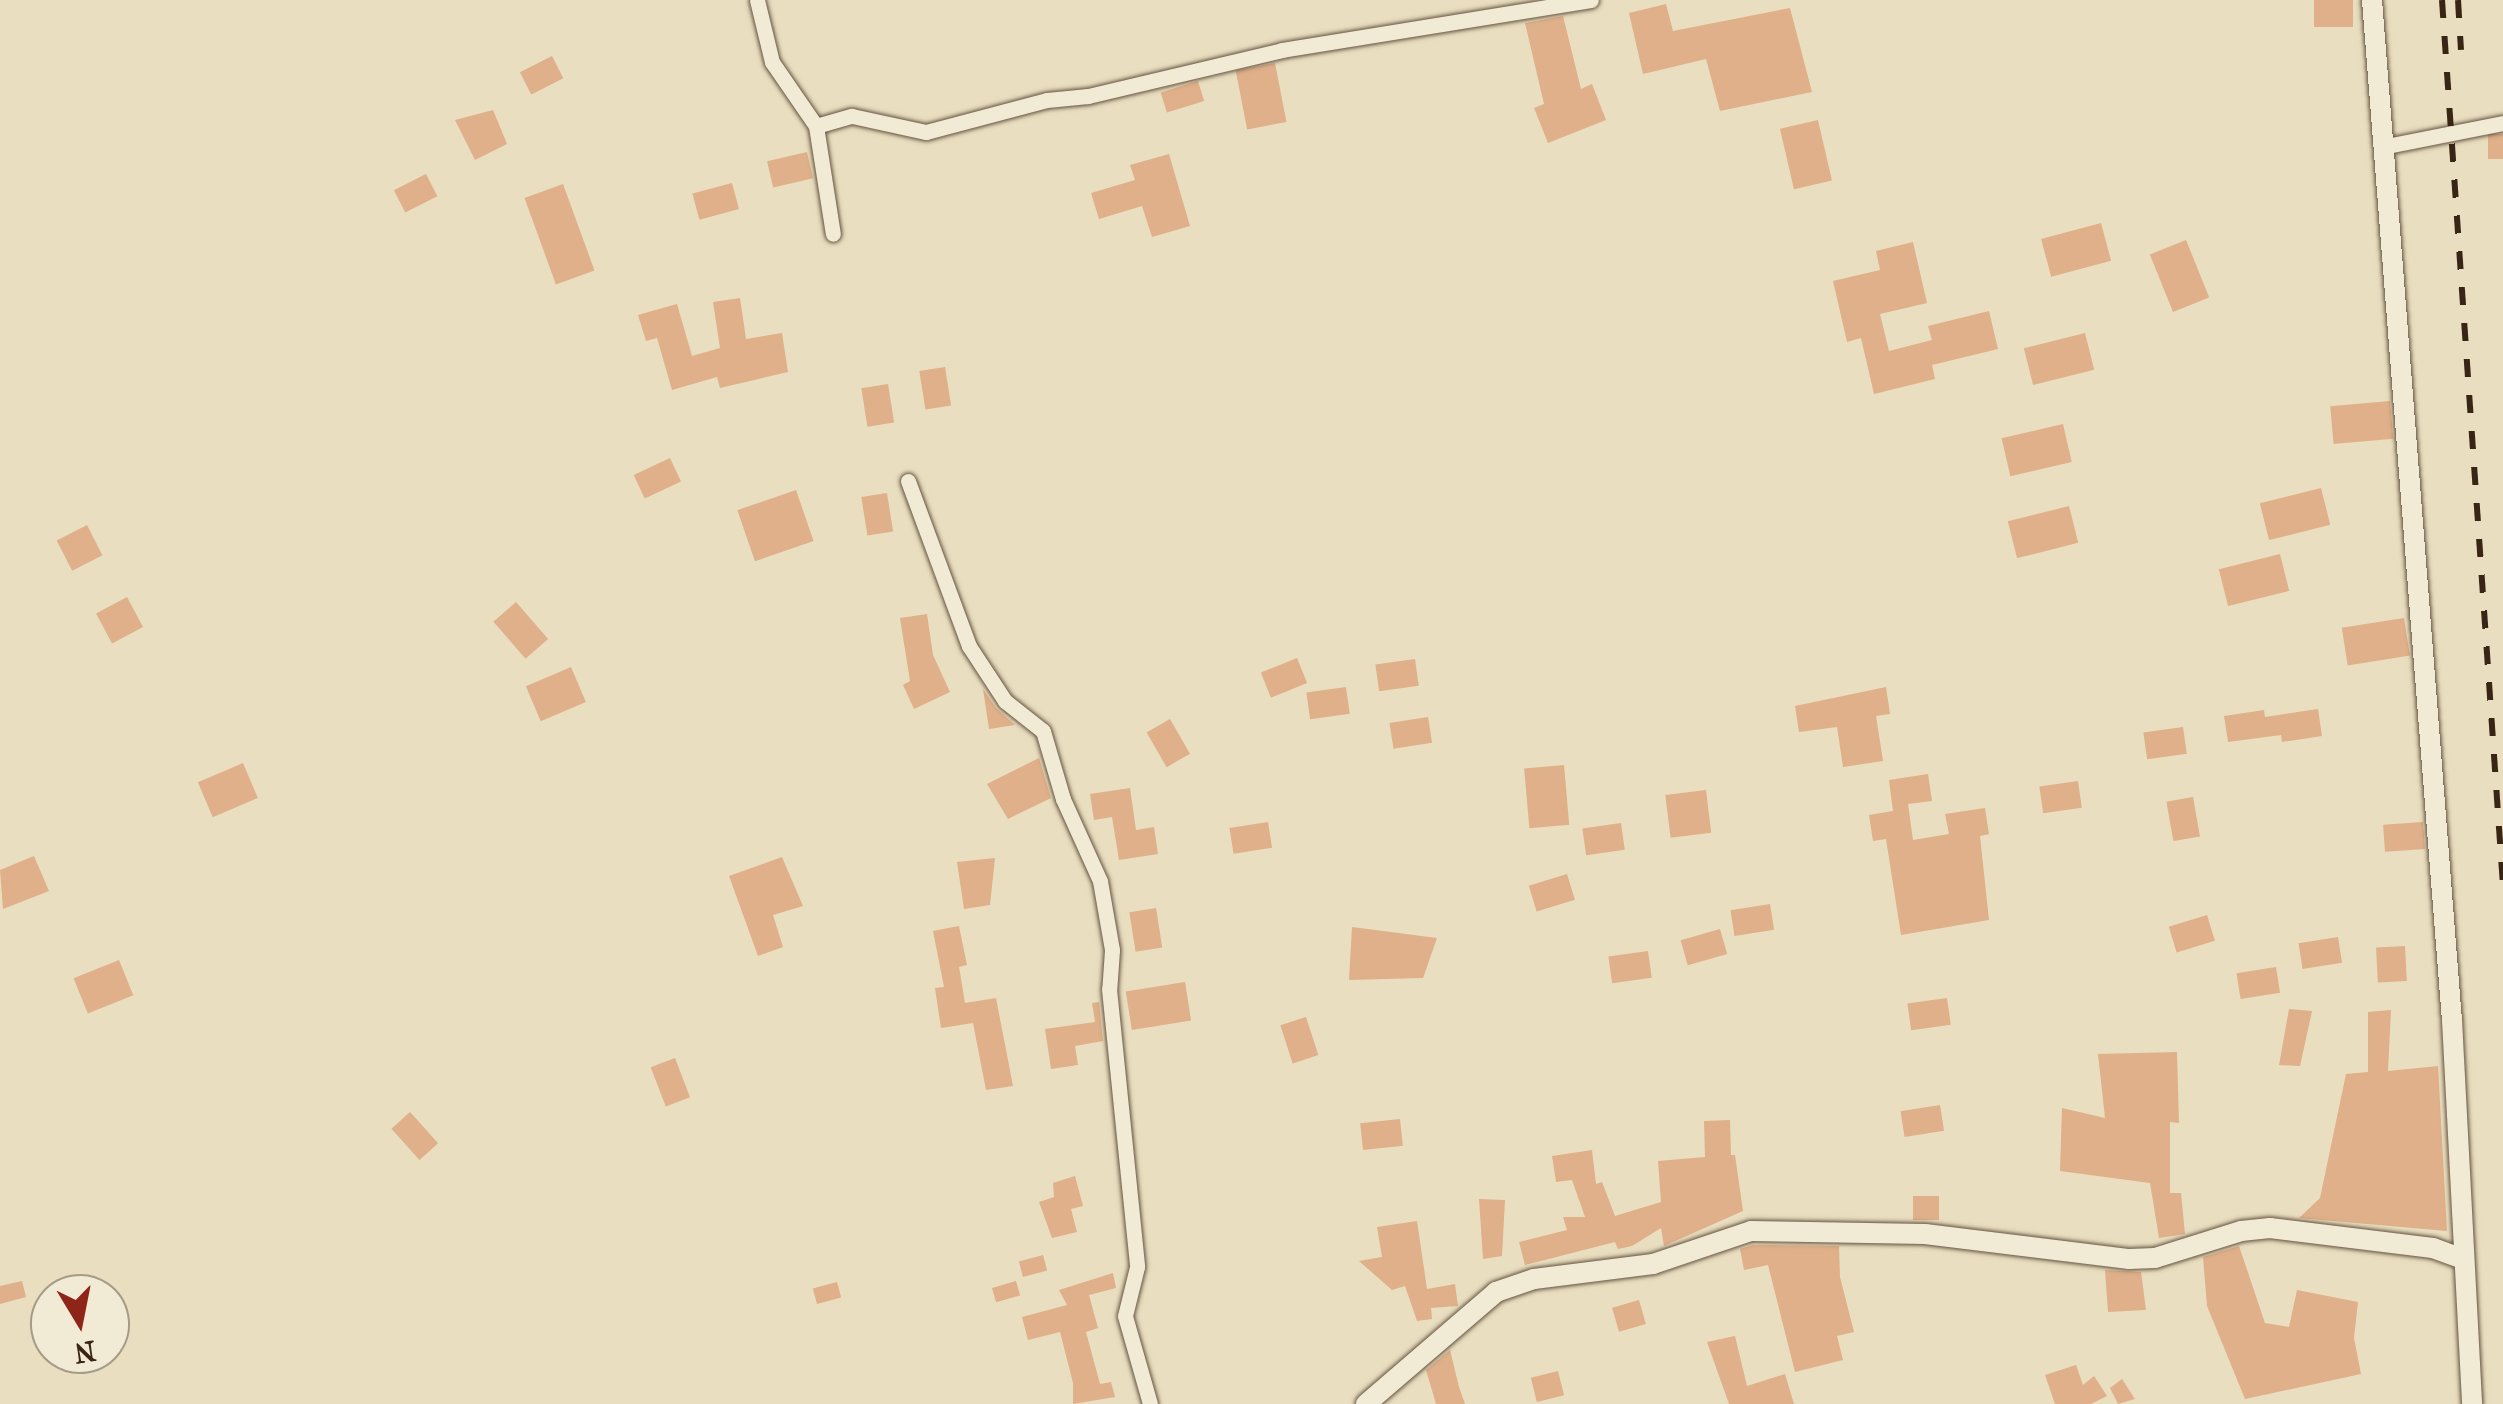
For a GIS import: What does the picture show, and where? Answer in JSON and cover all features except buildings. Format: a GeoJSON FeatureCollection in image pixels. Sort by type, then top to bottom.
{"type":"FeatureCollection","features":[{"type":"Feature","properties":{"kind":"street"},"geometry":{"type":"LineString","coordinates":[[757,0],[772,62],[816,126],[833,234]]}},
{"type":"Feature","properties":{"kind":"street"},"geometry":{"type":"LineString","coordinates":[[816,126],[852,116],[926,132],[1047,100],[1088,96],[1282,50],[1591,0]]}},
{"type":"Feature","properties":{"kind":"street"},"geometry":{"type":"LineString","coordinates":[[2372,0],[2452,1020],[2472,1404]]}},
{"type":"Feature","properties":{"kind":"street"},"geometry":{"type":"LineString","coordinates":[[2382,146],[2503,123]]}},
{"type":"Feature","properties":{"kind":"street"},"geometry":{"type":"LineString","coordinates":[[908,480],[969,646],[1005,701],[1043,732],[1063,799],[1100,881],[1112,950],[1110,990],[1137,1267],[1125,1316],[1150,1404]]}},
{"type":"Feature","properties":{"kind":"street"},"geometry":{"type":"LineString","coordinates":[[1366,1404],[1496,1292],[1534,1279],[1653,1264],[1751,1231],[1925,1234],[2129,1259],[2154,1258],[2241,1231],[2270,1228],[2433,1248],[2464,1259]]}},
{"type":"Feature","properties":{"kind":"railway"},"geometry":{"type":"LineString","coordinates":[[2442,0],[2503,885]]}},
{"type":"Feature","properties":{"kind":"railway"},"geometry":{"type":"LineString","coordinates":[[2458,0],[2461,50]]}}]}
